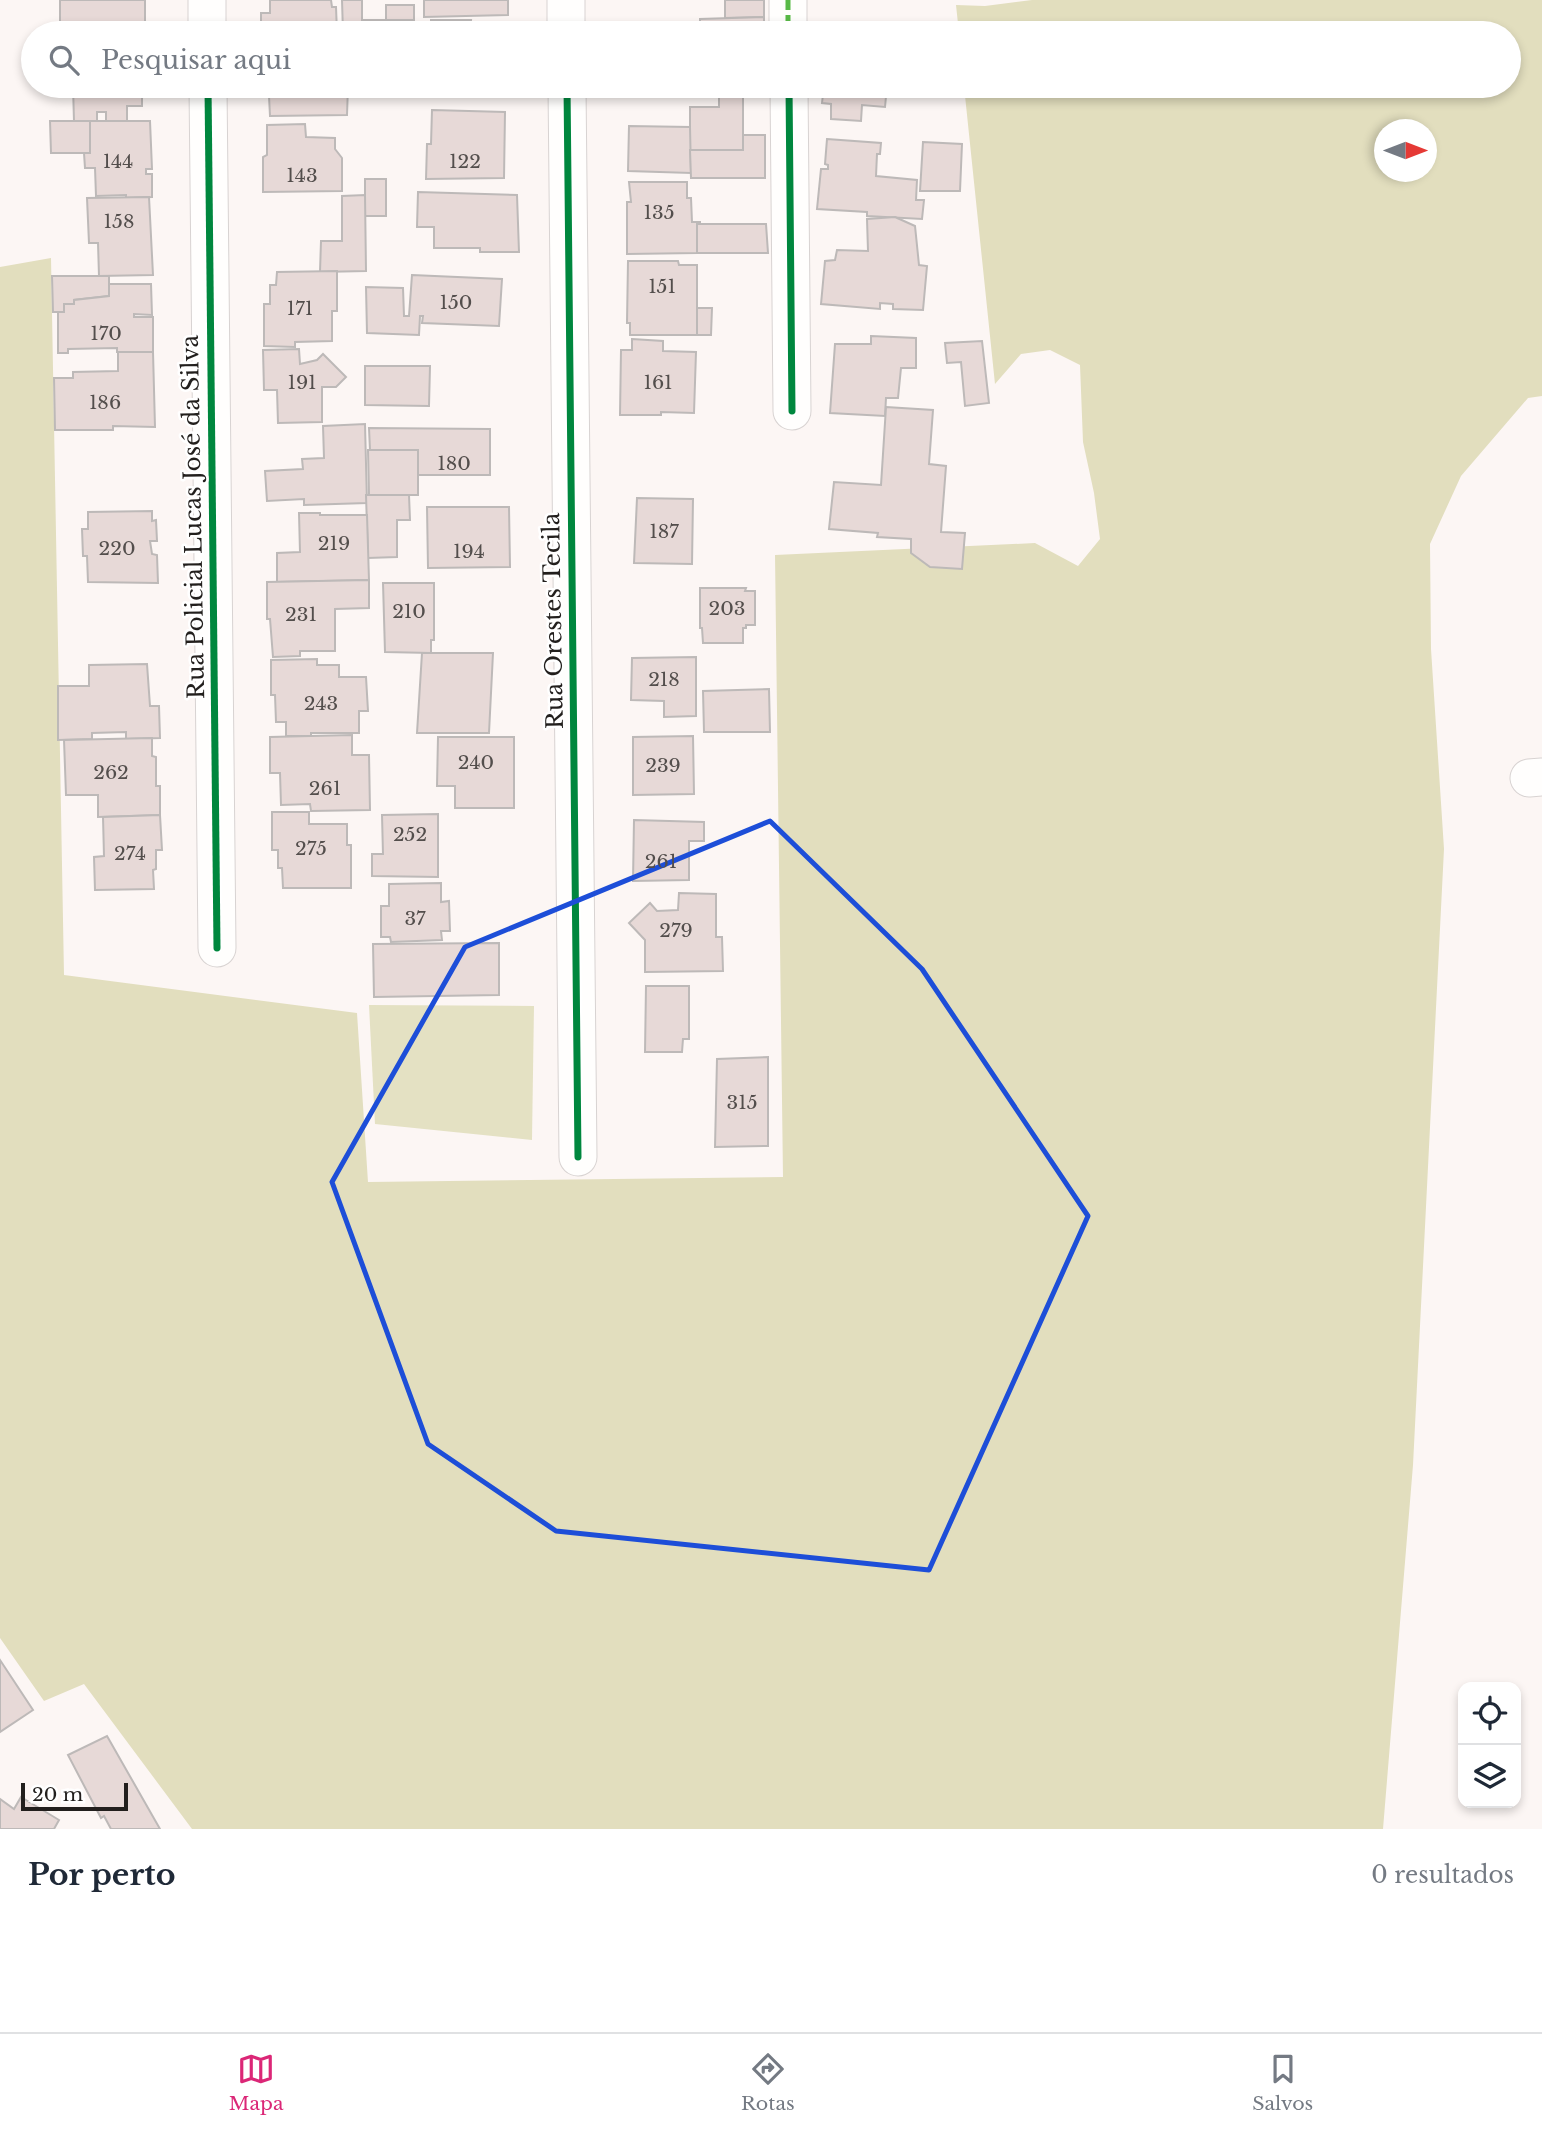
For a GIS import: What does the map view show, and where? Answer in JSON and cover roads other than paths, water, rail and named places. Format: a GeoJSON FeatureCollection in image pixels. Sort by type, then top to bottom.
{"type":"FeatureCollection","features":[{"type":"Feature","properties":{"kind":"street"},"geometry":{"type":"LineString","coordinates":[[207,0],[207,21]]}},
{"type":"Feature","properties":{"kind":"street"},"geometry":{"type":"LineString","coordinates":[[566,0],[566,21]]}},
{"type":"Feature","properties":{"kind":"street"},"geometry":{"type":"LineString","coordinates":[[788,0],[788,21]]}},
{"type":"Feature","properties":{"kind":"street","name":"Rua Policial Lucas José da Silva"},"geometry":{"type":"LineString","coordinates":[[208,98],[217,948]]}},
{"type":"Feature","properties":{"kind":"street","name":"Rua Orestes Tecila"},"geometry":{"type":"LineString","coordinates":[[567,98],[578,1157]]}},
{"type":"Feature","properties":{"kind":"street"},"geometry":{"type":"LineString","coordinates":[[789,98],[792,411]]}}]}
